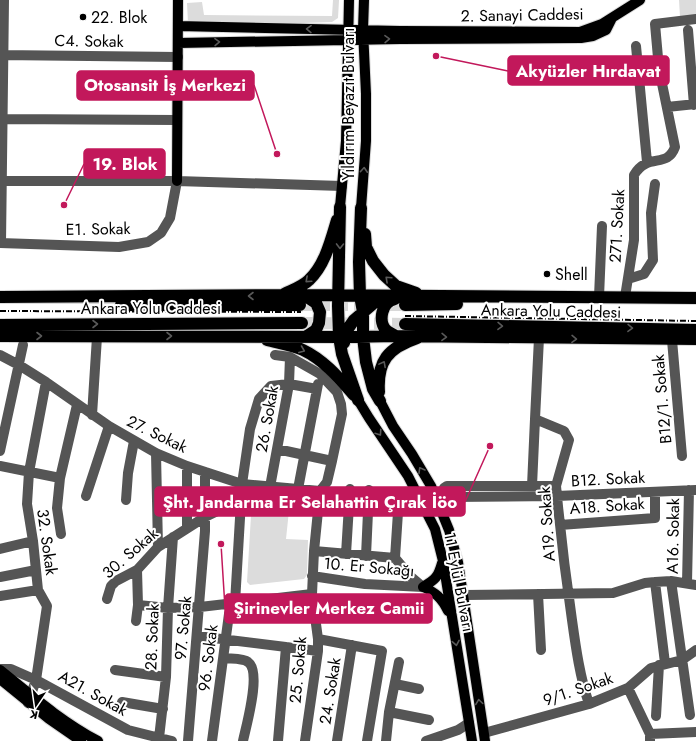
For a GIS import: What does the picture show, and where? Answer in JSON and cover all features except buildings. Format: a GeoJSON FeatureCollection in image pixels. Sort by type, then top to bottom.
{"type":"FeatureCollection","features":[{"type":"Feature","properties":{"kind":"highway"},"geometry":{"type":"LineString","coordinates":[[280,296],[298,288],[309,280],[317,269],[327,252],[340,207]]}},
{"type":"Feature","properties":{"kind":"highway"},"geometry":{"type":"LineString","coordinates":[[340,207],[339,301],[342,354],[358,400]]}},
{"type":"Feature","properties":{"kind":"highway"},"geometry":{"type":"LineString","coordinates":[[361,208],[366,247],[373,261],[384,275],[396,286],[422,296]]}},
{"type":"Feature","properties":{"kind":"highway"},"geometry":{"type":"LineString","coordinates":[[361,208],[359,316],[373,389],[380,401]]}},
{"type":"Feature","properties":{"kind":"highway"},"geometry":{"type":"LineString","coordinates":[[0,297],[280,296],[316,303],[320,312],[319,323],[316,330],[307,336]]}},
{"type":"Feature","properties":{"kind":"highway"},"geometry":{"type":"LineString","coordinates":[[302,300],[339,301],[360,296],[696,298]]}},
{"type":"Feature","properties":{"kind":"highway"},"geometry":{"type":"LineString","coordinates":[[342,337],[359,316],[374,303],[388,299],[422,296]]}},
{"type":"Feature","properties":{"kind":"highway"},"geometry":{"type":"LineString","coordinates":[[396,336],[387,331],[383,324],[382,319],[385,305],[391,300],[422,296]]}},
{"type":"Feature","properties":{"kind":"highway","name":"Ankara Yolu Caddesi"},"geometry":{"type":"LineString","coordinates":[[0,304],[302,300]]}},
{"type":"Feature","properties":{"kind":"highway"},"geometry":{"type":"LineString","coordinates":[[339,301],[347,311],[359,316]]}},
{"type":"Feature","properties":{"kind":"highway","name":"Ankara Yolu Caddesi"},"geometry":{"type":"LineString","coordinates":[[405,304],[696,304]]}},
{"type":"Feature","properties":{"kind":"highway","name":"Ankara Yolu Caddesi"},"geometry":{"type":"LineString","coordinates":[[0,325],[302,323]]}},
{"type":"Feature","properties":{"kind":"highway","name":"Ankara Yolu Caddesi"},"geometry":{"type":"LineString","coordinates":[[405,324],[696,330]]}},
{"type":"Feature","properties":{"kind":"highway"},"geometry":{"type":"LineString","coordinates":[[0,336],[423,336],[672,340],[696,339]]}},
{"type":"Feature","properties":{"kind":"highway"},"geometry":{"type":"LineString","coordinates":[[251,336],[302,350],[313,356],[333,372],[358,400]]}},
{"type":"Feature","properties":{"kind":"highway"},"geometry":{"type":"LineString","coordinates":[[380,401],[378,378],[380,368],[385,359],[404,343],[423,336]]}},
{"type":"Feature","properties":{"kind":"main road"},"geometry":{"type":"LineString","coordinates":[[177,181],[178,0]]}},
{"type":"Feature","properties":{"kind":"main road","name":"Yıldırım Beyazıt Bulvarı"},"geometry":{"type":"LineString","coordinates":[[340,207],[346,141],[349,0]]}},
{"type":"Feature","properties":{"kind":"main road","name":"Yıldırım Beyazıt Bulvarı"},"geometry":{"type":"LineString","coordinates":[[361,208],[365,164],[366,125],[363,35],[364,0]]}},
{"type":"Feature","properties":{"kind":"main road","name":"2. Sanayi Caddesi"},"geometry":{"type":"LineString","coordinates":[[178,43],[363,35],[416,31],[580,32],[602,24],[640,0]]}},
{"type":"Feature","properties":{"kind":"main road","name":"2. Sanayi Caddesi"},"geometry":{"type":"LineString","coordinates":[[178,26],[348,35]]}},
{"type":"Feature","properties":{"kind":"main road","name":"11 Eylül Bulvarı"},"geometry":{"type":"LineString","coordinates":[[358,400],[408,476],[435,529],[443,561],[470,734]]}},
{"type":"Feature","properties":{"kind":"main road","name":"11 Eylül Bulvarı"},"geometry":{"type":"LineString","coordinates":[[380,401],[393,426],[412,454],[430,486],[449,530],[458,562],[464,595],[485,737]]}},
{"type":"Feature","properties":{"kind":"main road"},"geometry":{"type":"LineString","coordinates":[[423,587],[439,575],[443,561]]}},
{"type":"Feature","properties":{"kind":"main road"},"geometry":{"type":"LineString","coordinates":[[423,587],[432,590],[444,603],[452,622]]}},
{"type":"Feature","properties":{"kind":"main road"},"geometry":{"type":"LineString","coordinates":[[0,670],[49,719],[81,741]]}},
{"type":"Feature","properties":{"kind":"main road"},"geometry":{"type":"LineString","coordinates":[[0,679],[29,699],[53,712],[98,741]]}},
{"type":"Feature","properties":{"kind":"street"},"geometry":{"type":"LineString","coordinates":[[1,243],[1,119],[4,0]]}},
{"type":"Feature","properties":{"kind":"street"},"geometry":{"type":"LineString","coordinates":[[636,46],[647,162],[666,159],[672,155],[675,147],[659,69],[655,24],[696,20]]}},
{"type":"Feature","properties":{"kind":"street"},"geometry":{"type":"LineString","coordinates":[[667,107],[695,104],[688,30]]}},
{"type":"Feature","properties":{"kind":"street","name":"C4. Sokak"},"geometry":{"type":"LineString","coordinates":[[2,55],[178,57]]}},
{"type":"Feature","properties":{"kind":"street"},"geometry":{"type":"LineString","coordinates":[[1,119],[177,120]]}},
{"type":"Feature","properties":{"kind":"street","name":"271. Sokak"},"geometry":{"type":"LineString","coordinates":[[626,297],[634,240],[634,175],[638,168],[647,162]]}},
{"type":"Feature","properties":{"kind":"street"},"geometry":{"type":"LineString","coordinates":[[1,181],[177,181],[342,186]]}},
{"type":"Feature","properties":{"kind":"street","name":"E1. Sokak"},"geometry":{"type":"LineString","coordinates":[[1,243],[119,247],[148,242],[161,233],[170,218],[177,181]]}},
{"type":"Feature","properties":{"kind":"street"},"geometry":{"type":"LineString","coordinates":[[629,274],[644,274],[653,260],[651,213],[655,184]]}},
{"type":"Feature","properties":{"kind":"street"},"geometry":{"type":"LineString","coordinates":[[599,297],[602,226]]}},
{"type":"Feature","properties":{"kind":"street"},"geometry":{"type":"LineString","coordinates":[[92,415],[97,337]]}},
{"type":"Feature","properties":{"kind":"street"},"geometry":{"type":"LineString","coordinates":[[539,338],[532,486],[556,491]]}},
{"type":"Feature","properties":{"kind":"street","name":"B12/1. Sokak"},"geometry":{"type":"LineString","coordinates":[[672,340],[682,456]]}},
{"type":"Feature","properties":{"kind":"street"},"geometry":{"type":"LineString","coordinates":[[0,451],[23,346]]}},
{"type":"Feature","properties":{"kind":"street","name":"27. Sokak"},"geometry":{"type":"LineString","coordinates":[[0,355],[46,382],[92,415],[156,454],[242,484],[320,491]]}},
{"type":"Feature","properties":{"kind":"street"},"geometry":{"type":"LineString","coordinates":[[275,355],[290,357]]}},
{"type":"Feature","properties":{"kind":"street","name":"25. Sokak"},"geometry":{"type":"LineString","coordinates":[[290,357],[320,374],[337,392],[341,404],[342,414],[327,482],[320,491],[312,576],[312,594],[318,639],[318,651],[306,741]]}},
{"type":"Feature","properties":{"kind":"street","name":"26. Sokak"},"geometry":{"type":"LineString","coordinates":[[270,487],[289,384],[290,357]]}},
{"type":"Feature","properties":{"kind":"street"},"geometry":{"type":"LineString","coordinates":[[298,489],[320,374]]}},
{"type":"Feature","properties":{"kind":"street","name":"32. Sokak"},"geometry":{"type":"LineString","coordinates":[[29,699],[36,680],[47,606],[38,590],[33,541],[27,504],[29,472],[46,382]]}},
{"type":"Feature","properties":{"kind":"street"},"geometry":{"type":"LineString","coordinates":[[289,384],[317,389]]}},
{"type":"Feature","properties":{"kind":"street","name":"96. Sokak"},"geometry":{"type":"LineString","coordinates":[[212,741],[229,614],[235,603],[242,484],[250,429],[260,399],[271,386],[289,384]]}},
{"type":"Feature","properties":{"kind":"street"},"geometry":{"type":"LineString","coordinates":[[61,534],[57,508],[60,478],[77,405]]}},
{"type":"Feature","properties":{"kind":"street","name":"A19. Sokak"},"geometry":{"type":"LineString","coordinates":[[535,418],[564,431],[569,440],[556,491],[568,593],[583,685],[589,704]]}},
{"type":"Feature","properties":{"kind":"street"},"geometry":{"type":"LineString","coordinates":[[86,496],[109,426]]}},
{"type":"Feature","properties":{"kind":"street"},"geometry":{"type":"LineString","coordinates":[[126,500],[128,473],[134,441]]}},
{"type":"Feature","properties":{"kind":"street"},"geometry":{"type":"LineString","coordinates":[[277,449],[332,461]]}},
{"type":"Feature","properties":{"kind":"street"},"geometry":{"type":"LineString","coordinates":[[156,454],[158,547]]}},
{"type":"Feature","properties":{"kind":"street"},"geometry":{"type":"LineString","coordinates":[[0,466],[60,478]]}},
{"type":"Feature","properties":{"kind":"street"},"geometry":{"type":"LineString","coordinates":[[187,466],[187,527]]}},
{"type":"Feature","properties":{"kind":"street","name":"97. Sokak"},"geometry":{"type":"LineString","coordinates":[[188,741],[200,607],[205,517],[205,472]]}},
{"type":"Feature","properties":{"kind":"street","name":"B12. Sokak"},"geometry":{"type":"LineString","coordinates":[[532,486],[447,486],[444,488],[444,492],[445,496],[450,497],[556,491],[655,492],[692,490]]}},
{"type":"Feature","properties":{"kind":"street"},"geometry":{"type":"LineString","coordinates":[[346,554],[350,489]]}},
{"type":"Feature","properties":{"kind":"street"},"geometry":{"type":"LineString","coordinates":[[366,556],[369,490]]}},
{"type":"Feature","properties":{"kind":"street","name":"A16. Sokak"},"geometry":{"type":"LineString","coordinates":[[691,584],[692,490]]}},
{"type":"Feature","properties":{"kind":"street","name":"A18. Sokak"},"geometry":{"type":"LineString","coordinates":[[560,525],[655,518],[655,492]]}},
{"type":"Feature","properties":{"kind":"street"},"geometry":{"type":"LineString","coordinates":[[399,497],[395,558],[410,576],[423,587]]}},
{"type":"Feature","properties":{"kind":"street","name":"30. Sokak"},"geometry":{"type":"LineString","coordinates":[[107,599],[111,586],[116,581],[137,570],[158,547],[173,536],[205,517],[242,500]]}},
{"type":"Feature","properties":{"kind":"street","name":"28. Sokak"},"geometry":{"type":"LineString","coordinates":[[159,738],[166,677],[168,608],[173,536]]}},
{"type":"Feature","properties":{"kind":"street"},"geometry":{"type":"LineString","coordinates":[[0,549],[33,541]]}},
{"type":"Feature","properties":{"kind":"street"},"geometry":{"type":"LineString","coordinates":[[314,551],[395,558]]}},
{"type":"Feature","properties":{"kind":"street"},"geometry":{"type":"LineString","coordinates":[[0,577],[36,570]]}},
{"type":"Feature","properties":{"kind":"street"},"geometry":{"type":"LineString","coordinates":[[136,621],[138,605],[137,570]]}},
{"type":"Feature","properties":{"kind":"street","name":"10. Er Sokağı"},"geometry":{"type":"LineString","coordinates":[[312,576],[365,584],[423,587]]}},
{"type":"Feature","properties":{"kind":"street"},"geometry":{"type":"LineString","coordinates":[[464,595],[613,593],[645,583],[671,581],[691,584]]}},
{"type":"Feature","properties":{"kind":"street"},"geometry":{"type":"LineString","coordinates":[[671,581],[690,715]]}},
{"type":"Feature","properties":{"kind":"street"},"geometry":{"type":"LineString","coordinates":[[655,582],[662,664],[656,716]]}},
{"type":"Feature","properties":{"kind":"street"},"geometry":{"type":"LineString","coordinates":[[0,596],[38,590]]}},
{"type":"Feature","properties":{"kind":"street"},"geometry":{"type":"LineString","coordinates":[[138,605],[168,608],[200,607],[312,594]]}},
{"type":"Feature","properties":{"kind":"street"},"geometry":{"type":"LineString","coordinates":[[538,594],[541,650]]}},
{"type":"Feature","properties":{"kind":"street"},"geometry":{"type":"LineString","coordinates":[[314,607],[360,615]]}},
{"type":"Feature","properties":{"kind":"street"},"geometry":{"type":"LineString","coordinates":[[197,636],[318,651]]}},
{"type":"Feature","properties":{"kind":"street"},"geometry":{"type":"LineString","coordinates":[[318,639],[382,651],[367,741]]}},
{"type":"Feature","properties":{"kind":"street","name":"24. Sokak"},"geometry":{"type":"LineString","coordinates":[[337,741],[352,645]]}},
{"type":"Feature","properties":{"kind":"street"},"geometry":{"type":"LineString","coordinates":[[278,741],[286,647]]}},
{"type":"Feature","properties":{"kind":"street","name":"9/1. Sokak"},"geometry":{"type":"LineString","coordinates":[[485,737],[589,704],[628,688],[651,668],[682,660],[696,650]]}},
{"type":"Feature","properties":{"kind":"street"},"geometry":{"type":"LineString","coordinates":[[224,658],[248,661],[254,672],[255,682],[243,741]]}},
{"type":"Feature","properties":{"kind":"street"},"geometry":{"type":"LineString","coordinates":[[386,741],[389,712],[399,662]]}},
{"type":"Feature","properties":{"kind":"street","name":"A21. Sokak"},"geometry":{"type":"LineString","coordinates":[[0,670],[11,669],[36,680],[128,730],[172,741]]}},
{"type":"Feature","properties":{"kind":"street"},"geometry":{"type":"LineString","coordinates":[[115,670],[166,677]]}},
{"type":"Feature","properties":{"kind":"street"},"geometry":{"type":"LineString","coordinates":[[394,684],[419,689]]}},
{"type":"Feature","properties":{"kind":"street"},"geometry":{"type":"LineString","coordinates":[[628,688],[650,738],[696,732]]}},
{"type":"Feature","properties":{"kind":"street"},"geometry":{"type":"LineString","coordinates":[[122,702],[162,709]]}},
{"type":"Feature","properties":{"kind":"street"},"geometry":{"type":"LineString","coordinates":[[389,712],[428,720]]}},
{"type":"Feature","properties":{"kind":"street"},"geometry":{"type":"LineString","coordinates":[[426,741],[458,730],[470,734]]}},
{"type":"Feature","properties":{"kind":"shaded area"},"geometry":{"type":"Polygon","coordinates":[[[333,0],[339,0],[338,18],[332,22],[274,24],[188,23],[187,3],[202,2],[204,15],[332,16],[333,0]]]}},
{"type":"Feature","properties":{"kind":"shaded area"},"geometry":{"type":"Polygon","coordinates":[[[679,0],[696,0],[696,16],[680,17],[679,0]]]}},
{"type":"Feature","properties":{"kind":"shaded area"},"geometry":{"type":"Polygon","coordinates":[[[252,499],[290,501],[286,539],[308,540],[307,575],[304,579],[250,585],[247,582],[252,499]]]}},
{"type":"Feature","properties":{"kind":"tunnel"},"geometry":{"type":"LineString","coordinates":[[300,305],[405,305]]}},
{"type":"Feature","properties":{"kind":"tunnel"},"geometry":{"type":"LineString","coordinates":[[302,323],[405,324]]}},
{"type":"Feature","properties":{"kind":"railway"},"geometry":{"type":"LineString","coordinates":[[0,311],[301,312]]}},
{"type":"Feature","properties":{"kind":"railway"},"geometry":{"type":"LineString","coordinates":[[405,316],[696,321]]}},
{"type":"Feature","properties":{"kind":"place","name":"22. Blok"},"geometry":{"type":"Point","coordinates":[83,17]}},
{"type":"Feature","properties":{"kind":"place","name":"Akyüzler Hırdavat"},"geometry":{"type":"Point","coordinates":[436,56]}},
{"type":"Feature","properties":{"kind":"place","name":"Otosansit İş Merkezi"},"geometry":{"type":"Point","coordinates":[277,154]}},
{"type":"Feature","properties":{"kind":"place","name":"19. Blok"},"geometry":{"type":"Point","coordinates":[64,205]}},
{"type":"Feature","properties":{"kind":"place","name":"Shell"},"geometry":{"type":"Point","coordinates":[547,274]}},
{"type":"Feature","properties":{"kind":"place","name":"Şht. Jandarma Er Selahattin Çırak İöo"},"geometry":{"type":"Point","coordinates":[490,446]}},
{"type":"Feature","properties":{"kind":"place","name":"Şirinevler Merkez Camii"},"geometry":{"type":"Point","coordinates":[221,544]}}]}
